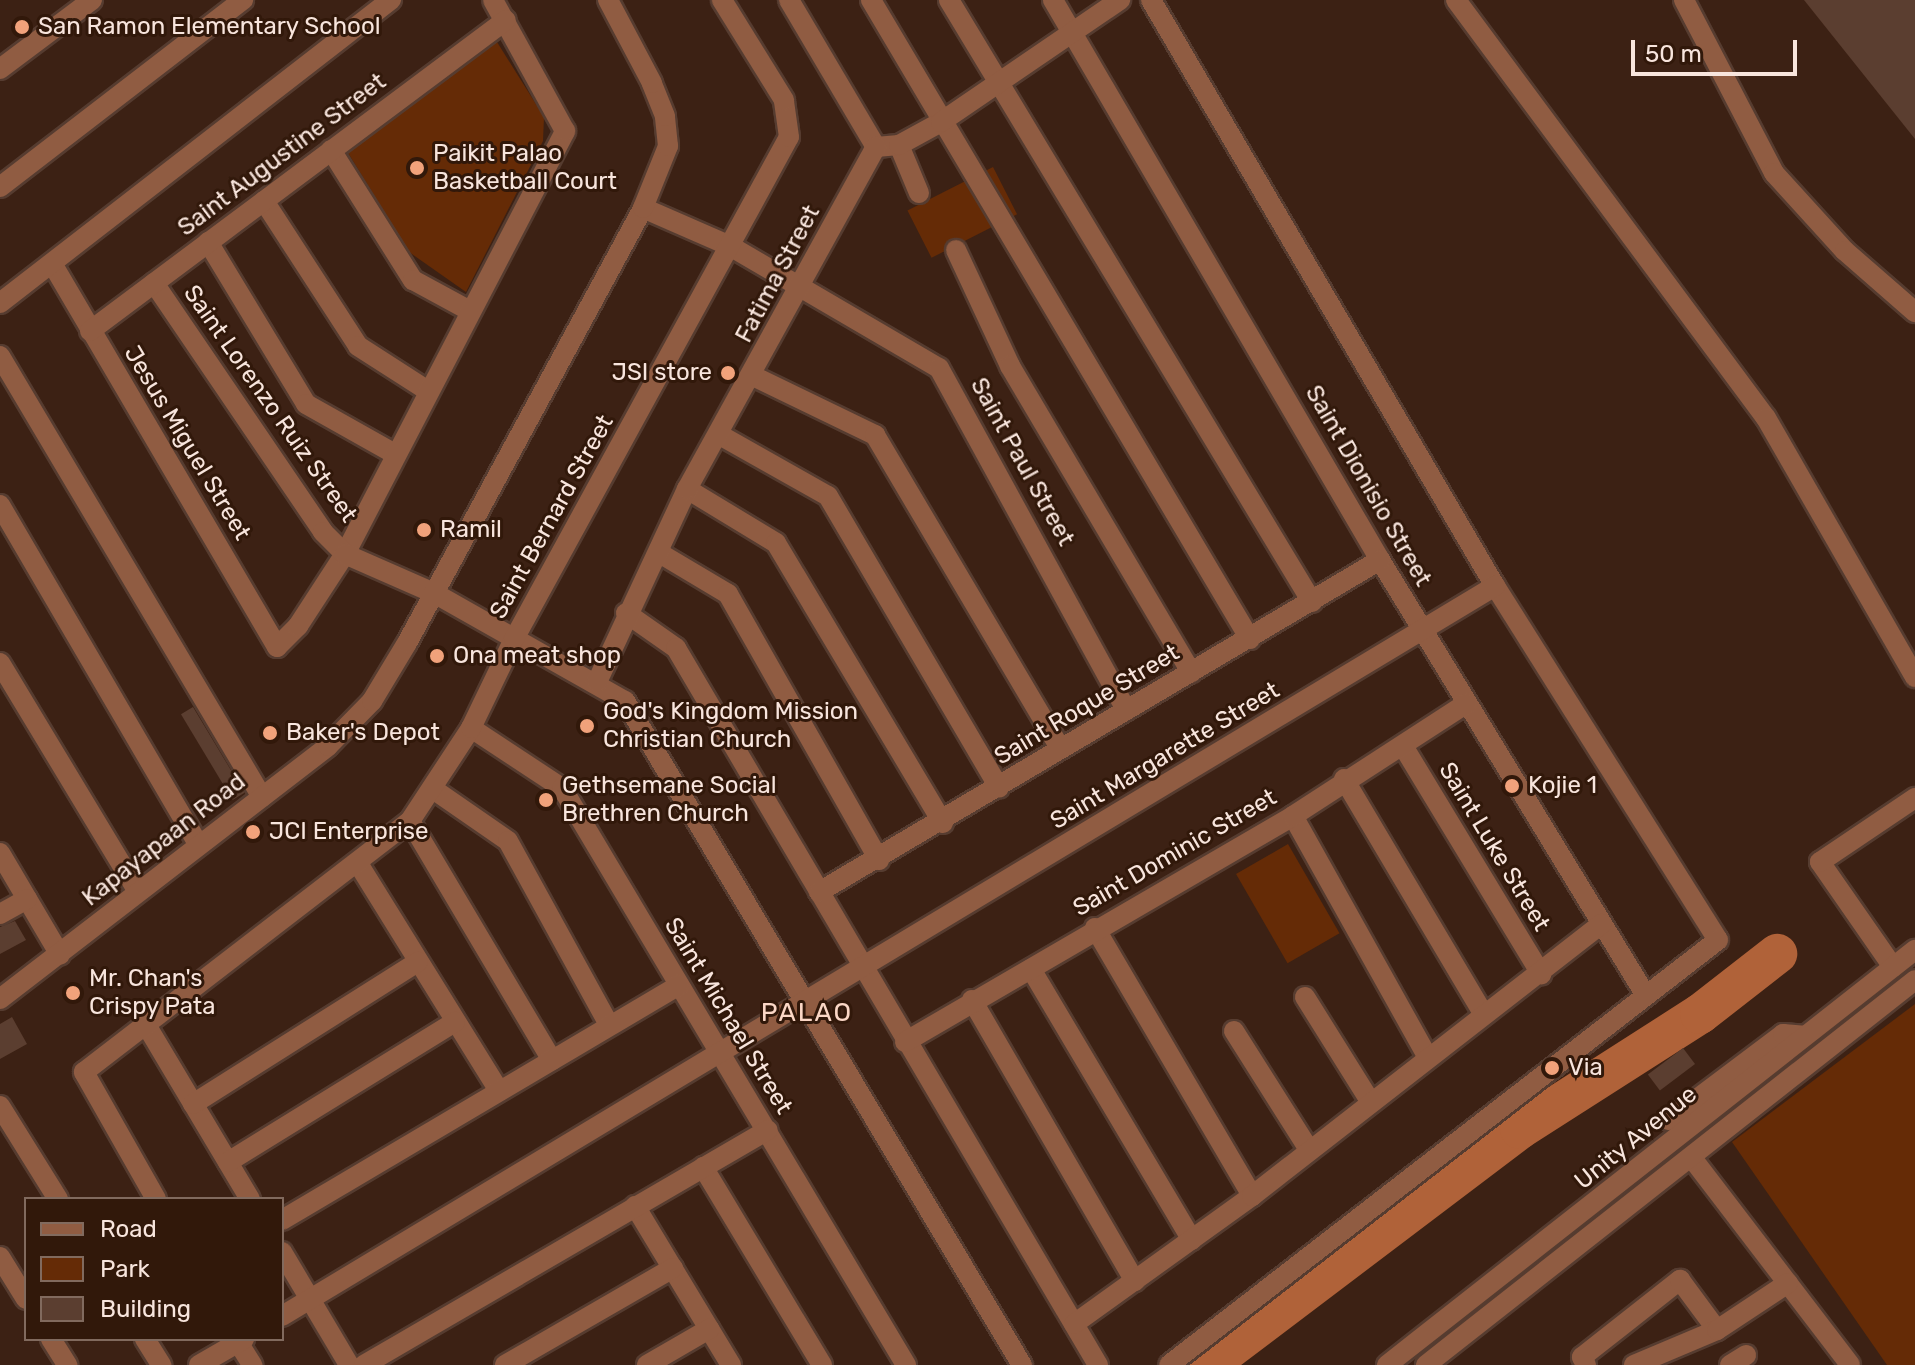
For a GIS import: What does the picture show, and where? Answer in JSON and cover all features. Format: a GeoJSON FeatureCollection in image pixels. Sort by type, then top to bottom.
{"type":"FeatureCollection","features":[{"type":"Feature","properties":{"kind":"street"},"geometry":{"type":"LineString","coordinates":[[0,69],[92,0]]}},
{"type":"Feature","properties":{"kind":"street"},"geometry":{"type":"LineString","coordinates":[[0,187],[243,0]]}},
{"type":"Feature","properties":{"kind":"street"},"geometry":{"type":"LineString","coordinates":[[0,303],[53,265],[391,0]]}},
{"type":"Feature","properties":{"kind":"street"},"geometry":{"type":"LineString","coordinates":[[493,0],[565,131],[345,554],[434,593],[597,682],[625,701],[1022,1365]]}},
{"type":"Feature","properties":{"kind":"street","name":"Kapayapaan Road"},"geometry":{"type":"LineString","coordinates":[[1,997],[60,955],[198,844],[262,797],[357,717],[434,593],[643,208],[668,146],[665,116],[608,0]]}},
{"type":"Feature","properties":{"kind":"street","name":"Saint Bernard Street"},"geometry":{"type":"LineString","coordinates":[[155,1197],[84,1072],[145,1023],[359,865],[410,821],[471,728],[514,639],[783,150],[790,118],[784,100],[722,0]]}},
{"type":"Feature","properties":{"kind":"street"},"geometry":{"type":"LineString","coordinates":[[789,0],[876,147],[899,145],[941,122],[1120,0]]}},
{"type":"Feature","properties":{"kind":"street"},"geometry":{"type":"LineString","coordinates":[[871,0],[1250,639]]}},
{"type":"Feature","properties":{"kind":"street"},"geometry":{"type":"LineString","coordinates":[[949,0],[1312,602]]}},
{"type":"Feature","properties":{"kind":"street","name":"Saint Dionisio Street"},"geometry":{"type":"LineString","coordinates":[[1053,0],[1380,560],[1645,994]]}},
{"type":"Feature","properties":{"kind":"street"},"geometry":{"type":"LineString","coordinates":[[1151,0],[1495,586],[1718,940],[1169,1365]]}},
{"type":"Feature","properties":{"kind":"street"},"geometry":{"type":"LineString","coordinates":[[1456,0],[1766,418],[1915,677]]}},
{"type":"Feature","properties":{"kind":"street"},"geometry":{"type":"LineString","coordinates":[[1684,0],[1774,173],[1845,251],[1915,312]]}},
{"type":"Feature","properties":{"kind":"street","name":"Saint Augustine Street"},"geometry":{"type":"LineString","coordinates":[[90,331],[506,20]]}},
{"type":"Feature","properties":{"kind":"street"},"geometry":{"type":"LineString","coordinates":[[899,145],[919,193]]}},
{"type":"Feature","properties":{"kind":"street","name":"Fatima Street"},"geometry":{"type":"LineString","coordinates":[[597,682],[626,613],[661,554],[687,489],[753,376],[876,147]]}},
{"type":"Feature","properties":{"kind":"street"},"geometry":{"type":"LineString","coordinates":[[331,150],[413,280],[470,311]]}},
{"type":"Feature","properties":{"kind":"street"},"geometry":{"type":"LineString","coordinates":[[264,201],[358,346],[428,391]]}},
{"type":"Feature","properties":{"kind":"street","name":"Saint Paul Street"},"geometry":{"type":"LineString","coordinates":[[643,208],[730,246],[939,368],[1126,710]]}},
{"type":"Feature","properties":{"kind":"street"},"geometry":{"type":"LineString","coordinates":[[208,242],[306,404],[395,454]]}},
{"type":"Feature","properties":{"kind":"street"},"geometry":{"type":"LineString","coordinates":[[956,250],[1010,366],[1191,672]]}},
{"type":"Feature","properties":{"kind":"street","name":"Jesus Miguel Street"},"geometry":{"type":"LineString","coordinates":[[53,265],[277,647],[298,626],[345,554]]}},
{"type":"Feature","properties":{"kind":"street","name":"Saint Lorenzo Ruiz Street"},"geometry":{"type":"LineString","coordinates":[[154,283],[323,532],[345,554]]}},
{"type":"Feature","properties":{"kind":"street"},"geometry":{"type":"LineString","coordinates":[[0,356],[262,797]]}},
{"type":"Feature","properties":{"kind":"street"},"geometry":{"type":"LineString","coordinates":[[753,376],[875,435],[1060,748]]}},
{"type":"Feature","properties":{"kind":"street"},"geometry":{"type":"LineString","coordinates":[[718,434],[828,496],[999,788]]}},
{"type":"Feature","properties":{"kind":"street"},"geometry":{"type":"LineString","coordinates":[[687,489],[776,543],[943,823]]}},
{"type":"Feature","properties":{"kind":"street"},"geometry":{"type":"LineString","coordinates":[[0,505],[198,844]]}},
{"type":"Feature","properties":{"kind":"street"},"geometry":{"type":"LineString","coordinates":[[661,554],[728,594],[879,860]]}},
{"type":"Feature","properties":{"kind":"street","name":"Saint Roque Street"},"geometry":{"type":"LineString","coordinates":[[819,892],[943,823],[1060,748],[1380,560]]}},
{"type":"Feature","properties":{"kind":"street","name":"Saint Margarette Street"},"geometry":{"type":"LineString","coordinates":[[284,1315],[1495,586]]}},
{"type":"Feature","properties":{"kind":"street"},"geometry":{"type":"LineString","coordinates":[[626,613],[676,648],[819,892],[861,970],[1098,1365]]}},
{"type":"Feature","properties":{"kind":"street"},"geometry":{"type":"LineString","coordinates":[[0,663],[138,892]]}},
{"type":"Feature","properties":{"kind":"street","name":"Saint Dominic Street"},"geometry":{"type":"LineString","coordinates":[[905,1042],[1095,928],[1293,816],[1344,779],[1403,746],[1467,703]]}},
{"type":"Feature","properties":{"kind":"street","name":"Saint Michael Street"},"geometry":{"type":"LineString","coordinates":[[471,728],[562,788],[905,1365]]}},
{"type":"Feature","properties":{"kind":"street","name":"Saint Luke Street"},"geometry":{"type":"LineString","coordinates":[[1403,746],[1541,974]]}},
{"type":"Feature","properties":{"kind":"street"},"geometry":{"type":"LineString","coordinates":[[1344,779],[1484,1015]]}},
{"type":"Feature","properties":{"kind":"street"},"geometry":{"type":"LineString","coordinates":[[433,789],[508,841],[609,1025]]}},
{"type":"Feature","properties":{"kind":"street"},"geometry":{"type":"LineString","coordinates":[[1893,967],[1820,862],[1915,798]]}},
{"type":"Feature","properties":{"kind":"street"},"geometry":{"type":"LineString","coordinates":[[1293,816],[1427,1056]]}},
{"type":"Feature","properties":{"kind":"street"},"geometry":{"type":"LineString","coordinates":[[410,821],[552,1060]]}},
{"type":"Feature","properties":{"kind":"street"},"geometry":{"type":"LineString","coordinates":[[0,853],[60,955]]}},
{"type":"Feature","properties":{"kind":"street"},"geometry":{"type":"LineString","coordinates":[[359,865],[499,1091]]}},
{"type":"Feature","properties":{"kind":"street"},"geometry":{"type":"LineString","coordinates":[[0,914],[27,899]]}},
{"type":"Feature","properties":{"kind":"street"},"geometry":{"type":"LineString","coordinates":[[1074,1324],[1252,1196],[1308,1148],[1427,1056],[1541,974],[1602,924]]}},
{"type":"Feature","properties":{"kind":"street"},"geometry":{"type":"LineString","coordinates":[[1095,928],[1252,1196]]}},
{"type":"Feature","properties":{"kind":"street","name":"Unity Avenue"},"geometry":{"type":"LineString","coordinates":[[1387,1365],[1915,950]]}},
{"type":"Feature","properties":{"kind":"street"},"geometry":{"type":"LineString","coordinates":[[193,1104],[418,962]]}},
{"type":"Feature","properties":{"kind":"street"},"geometry":{"type":"LineString","coordinates":[[1031,969],[1192,1240]]}},
{"type":"Feature","properties":{"kind":"street","name":"Unity Avenue"},"geometry":{"type":"LineString","coordinates":[[1426,1365],[1915,980]]}},
{"type":"Feature","properties":{"kind":"street"},"geometry":{"type":"LineString","coordinates":[[284,1219],[679,985]]}},
{"type":"Feature","properties":{"kind":"street"},"geometry":{"type":"LineString","coordinates":[[1305,997],[1370,1101]]}},
{"type":"Feature","properties":{"kind":"street"},"geometry":{"type":"LineString","coordinates":[[972,1000],[1135,1281]]}},
{"type":"Feature","properties":{"kind":"street"},"geometry":{"type":"LineString","coordinates":[[228,1162],[455,1022]]}},
{"type":"Feature","properties":{"kind":"street"},"geometry":{"type":"LineString","coordinates":[[145,1023],[249,1197]]}},
{"type":"Feature","properties":{"kind":"street"},"geometry":{"type":"LineString","coordinates":[[1234,1031],[1308,1148]]}},
{"type":"Feature","properties":{"kind":"street"},"geometry":{"type":"LineString","coordinates":[[1669,1120],[1783,1034],[1804,1036]]}},
{"type":"Feature","properties":{"kind":"street"},"geometry":{"type":"LineString","coordinates":[[0,1106],[57,1197]]}},
{"type":"Feature","properties":{"kind":"street"},"geometry":{"type":"LineString","coordinates":[[364,1365],[767,1130]]}},
{"type":"Feature","properties":{"kind":"street"},"geometry":{"type":"LineString","coordinates":[[1692,1158],[1850,1365]]}},
{"type":"Feature","properties":{"kind":"street"},"geometry":{"type":"LineString","coordinates":[[703,1167],[822,1365]]}},
{"type":"Feature","properties":{"kind":"street"},"geometry":{"type":"LineString","coordinates":[[635,1206],[731,1365]]}},
{"type":"Feature","properties":{"kind":"street"},"geometry":{"type":"LineString","coordinates":[[284,1255],[349,1365]]}},
{"type":"Feature","properties":{"kind":"street"},"geometry":{"type":"LineString","coordinates":[[0,1257],[24,1296]]}},
{"type":"Feature","properties":{"kind":"street"},"geometry":{"type":"LineString","coordinates":[[505,1365],[673,1268]]}},
{"type":"Feature","properties":{"kind":"street"},"geometry":{"type":"LineString","coordinates":[[1586,1365],[1582,1357],[1680,1280],[1717,1330]]}},
{"type":"Feature","properties":{"kind":"street"},"geometry":{"type":"LineString","coordinates":[[1634,1365],[1672,1359],[1788,1283]]}},
{"type":"Feature","properties":{"kind":"street"},"geometry":{"type":"LineString","coordinates":[[647,1365],[709,1329]]}},
{"type":"Feature","properties":{"kind":"street"},"geometry":{"type":"LineString","coordinates":[[52,1341],[67,1365]]}},
{"type":"Feature","properties":{"kind":"street"},"geometry":{"type":"LineString","coordinates":[[146,1341],[161,1365]]}},
{"type":"Feature","properties":{"kind":"street"},"geometry":{"type":"LineString","coordinates":[[199,1365],[238,1341]]}},
{"type":"Feature","properties":{"kind":"street"},"geometry":{"type":"LineString","coordinates":[[240,1341],[252,1365]]}},
{"type":"Feature","properties":{"kind":"green space"},"geometry":{"type":"Polygon","coordinates":[[[497,42],[544,117],[543,141],[466,292],[409,252],[345,148],[497,42]]]}},
{"type":"Feature","properties":{"kind":"green space"},"geometry":{"type":"Polygon","coordinates":[[[993,167],[1017,214],[932,258],[907,211],[993,167]]]}},
{"type":"Feature","properties":{"kind":"green space"},"geometry":{"type":"Polygon","coordinates":[[[1288,844],[1340,933],[1288,963],[1236,874],[1288,844]]]}},
{"type":"Feature","properties":{"kind":"green space"},"geometry":{"type":"Polygon","coordinates":[[[1915,1004],[1915,1365],[1887,1365],[1732,1142],[1915,1004]]]}},
{"type":"Feature","properties":{"kind":"building"},"geometry":{"type":"Polygon","coordinates":[[[1804,0],[1915,0],[1915,139],[1804,0]]]}},
{"type":"Feature","properties":{"kind":"building"},"geometry":{"type":"Polygon","coordinates":[[[193,707],[245,793],[233,800],[181,714],[193,707]]]}},
{"type":"Feature","properties":{"kind":"building"},"geometry":{"type":"Polygon","coordinates":[[[15,921],[26,940],[0,954],[0,927],[15,921]]]}},
{"type":"Feature","properties":{"kind":"building"},"geometry":{"type":"Polygon","coordinates":[[[12,1017],[27,1044],[0,1059],[0,1024],[12,1017]]]}},
{"type":"Feature","properties":{"kind":"building"},"geometry":{"type":"Polygon","coordinates":[[[1683,1048],[1695,1064],[1660,1090],[1648,1074],[1683,1048]]]}},
{"type":"Feature","properties":{"kind":"waterway"},"geometry":{"type":"LineString","coordinates":[[1208,1365],[1520,1129],[1700,1014],[1777,954]]}},
{"type":"Feature","properties":{"kind":"place","name":"San Ramon Elementary School"},"geometry":{"type":"Point","coordinates":[22,27]}},
{"type":"Feature","properties":{"kind":"place","name":"Paikit Palao Basketball Court"},"geometry":{"type":"Point","coordinates":[417,168]}},
{"type":"Feature","properties":{"kind":"place","name":"JSI store"},"geometry":{"type":"Point","coordinates":[728,373]}},
{"type":"Feature","properties":{"kind":"place","name":"Ramil"},"geometry":{"type":"Point","coordinates":[424,530]}},
{"type":"Feature","properties":{"kind":"place","name":"Ona meat shop"},"geometry":{"type":"Point","coordinates":[437,656]}},
{"type":"Feature","properties":{"kind":"place","name":"God's Kingdom Mission Christian Church"},"geometry":{"type":"Point","coordinates":[587,726]}},
{"type":"Feature","properties":{"kind":"place","name":"Baker's Depot"},"geometry":{"type":"Point","coordinates":[270,733]}},
{"type":"Feature","properties":{"kind":"place","name":"Kojie 1"},"geometry":{"type":"Point","coordinates":[1512,786]}},
{"type":"Feature","properties":{"kind":"place","name":"Gethsemane Social Brethren Church"},"geometry":{"type":"Point","coordinates":[546,800]}},
{"type":"Feature","properties":{"kind":"place","name":"JCI Enterprise"},"geometry":{"type":"Point","coordinates":[253,832]}},
{"type":"Feature","properties":{"kind":"place","name":"Mr. Chan's Crispy Pata"},"geometry":{"type":"Point","coordinates":[73,993]}},
{"type":"Feature","properties":{"kind":"place","name":"Via"},"geometry":{"type":"Point","coordinates":[1552,1068]}},
{"type":"Feature","properties":{"kind":"district","name":"PALAO"},"geometry":{"type":"Point","coordinates":[807,1013]}}]}
